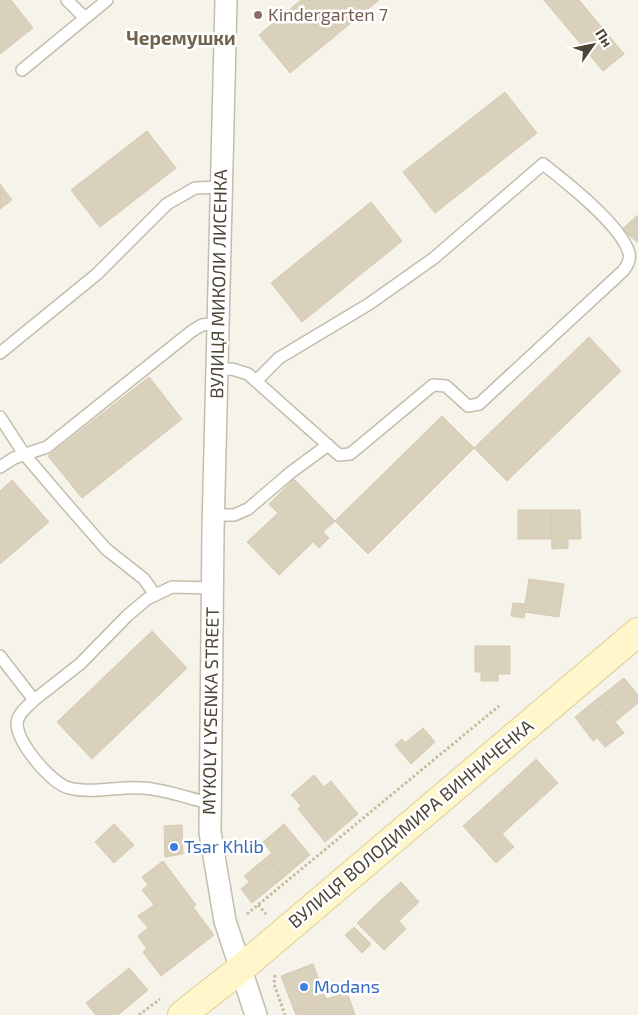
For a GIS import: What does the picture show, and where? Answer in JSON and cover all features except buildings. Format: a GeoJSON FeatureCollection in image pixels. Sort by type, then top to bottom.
{"type":"FeatureCollection","features":[{"type":"Feature","properties":{"kind":"main road","name":"ВУЛИЦЯ ВОЛОДИМИРА ВИННИЧЕНКА"},"geometry":{"type":"LineString","coordinates":[[182,1015],[239,970],[638,632]]}},
{"type":"Feature","properties":{"kind":"street","name":"ВУЛИЦЯ МИКОЛИ ЛИСЕНКА"},"geometry":{"type":"LineString","coordinates":[[213,588],[226,0]]}},
{"type":"Feature","properties":{"kind":"street","name":"MYKOLY LYSENKA STREET"},"geometry":{"type":"LineString","coordinates":[[213,588],[210,832],[219,897],[239,970],[256,1015]]}},
{"type":"Feature","properties":{"kind":"lane"},"geometry":{"type":"LineString","coordinates":[[67,0],[84,17]]}},
{"type":"Feature","properties":{"kind":"lane"},"geometry":{"type":"LineString","coordinates":[[22,70],[107,0]]}},
{"type":"Feature","properties":{"kind":"lane"},"geometry":{"type":"LineString","coordinates":[[217,370],[240,371],[256,381],[340,455],[350,454],[433,385],[446,386],[468,406],[479,404],[584,305],[624,271],[629,260],[629,254],[616,232],[589,203],[543,164],[434,258],[368,304],[284,354],[256,381]]}},
{"type":"Feature","properties":{"kind":"lane"},"geometry":{"type":"LineString","coordinates":[[0,353],[97,274],[167,204],[189,190],[221,187]]}},
{"type":"Feature","properties":{"kind":"lane"},"geometry":{"type":"LineString","coordinates":[[0,467],[24,454],[47,447],[192,331],[202,325],[218,324]]}},
{"type":"Feature","properties":{"kind":"lane"},"geometry":{"type":"LineString","coordinates":[[0,418],[24,454],[106,549],[144,579],[155,594]]}},
{"type":"Feature","properties":{"kind":"lane"},"geometry":{"type":"LineString","coordinates":[[214,515],[234,515],[248,509],[290,473],[328,445]]}},
{"type":"Feature","properties":{"kind":"lane"},"geometry":{"type":"LineString","coordinates":[[209,803],[152,789],[78,789],[64,786],[37,762],[20,734],[18,718],[34,700],[67,675],[132,611],[155,594],[172,587],[213,588]]}},
{"type":"Feature","properties":{"kind":"lane"},"geometry":{"type":"LineString","coordinates":[[0,656],[34,700]]}},
{"type":"Feature","properties":{"kind":"path"},"geometry":{"type":"LineString","coordinates":[[246,915],[499,706]]}},
{"type":"Feature","properties":{"kind":"place","name":"Kindergarten 7"},"geometry":{"type":"Point","coordinates":[258,15]}},
{"type":"Feature","properties":{"kind":"place","name":"Tsar Khlib"},"geometry":{"type":"Point","coordinates":[174,847]}},
{"type":"Feature","properties":{"kind":"place","name":"Modans"},"geometry":{"type":"Point","coordinates":[304,987]}},
{"type":"Feature","properties":{"kind":"district","name":"Черемушки"},"geometry":{"type":"Point","coordinates":[181,38]}}]}
